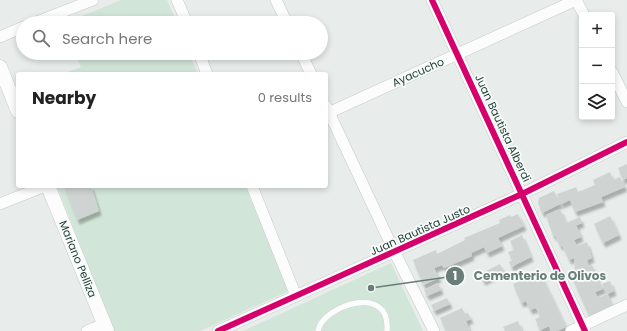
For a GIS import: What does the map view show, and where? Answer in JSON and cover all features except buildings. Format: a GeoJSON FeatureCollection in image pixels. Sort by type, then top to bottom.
{"type":"FeatureCollection","features":[{"type":"Feature","properties":{"kind":"street"},"geometry":{"type":"LineString","coordinates":[[52,16],[93,0]]}},
{"type":"Feature","properties":{"kind":"street"},"geometry":{"type":"LineString","coordinates":[[179,0],[185,16]]}},
{"type":"Feature","properties":{"kind":"street"},"geometry":{"type":"LineString","coordinates":[[276,0],[284,16]]}},
{"type":"Feature","properties":{"kind":"street","name":"Juan Bautista Alberdi"},"geometry":{"type":"LineString","coordinates":[[432,0],[584,328]]}},
{"type":"Feature","properties":{"kind":"street"},"geometry":{"type":"LineString","coordinates":[[576,0],[582,12]]}},
{"type":"Feature","properties":{"kind":"street","name":"Ayacucho"},"geometry":{"type":"LineString","coordinates":[[328,110],[458,54],[576,0]]}},
{"type":"Feature","properties":{"kind":"street"},"geometry":{"type":"LineString","coordinates":[[0,36],[16,30]]}},
{"type":"Feature","properties":{"kind":"street"},"geometry":{"type":"LineString","coordinates":[[202,60],[206,72]]}},
{"type":"Feature","properties":{"kind":"street"},"geometry":{"type":"LineString","coordinates":[[304,60],[310,72]]}},
{"type":"Feature","properties":{"kind":"street"},"geometry":{"type":"LineString","coordinates":[[0,67],[16,106]]}},
{"type":"Feature","properties":{"kind":"street"},"geometry":{"type":"LineString","coordinates":[[615,78],[627,102]]}},
{"type":"Feature","properties":{"kind":"street"},"geometry":{"type":"LineString","coordinates":[[328,112],[434,331]]}},
{"type":"Feature","properties":{"kind":"street","name":"Juan Bautista Justo"},"geometry":{"type":"LineString","coordinates":[[218,331],[395,253],[522,194],[627,142]]}},
{"type":"Feature","properties":{"kind":"street"},"geometry":{"type":"LineString","coordinates":[[0,204],[42,188]]}},
{"type":"Feature","properties":{"kind":"street","name":"Mariano Pelliza"},"geometry":{"type":"LineString","coordinates":[[48,188],[106,328]]}},
{"type":"Feature","properties":{"kind":"street"},"geometry":{"type":"LineString","coordinates":[[253,188],[296,296]]}},
{"type":"Feature","properties":{"kind":"street"},"geometry":{"type":"LineString","coordinates":[[571,331],[584,328],[627,305]]}},
{"type":"Feature","properties":{"kind":"street"},"geometry":{"type":"LineString","coordinates":[[87,331],[106,328]]}},
{"type":"Feature","properties":{"kind":"lane"},"geometry":{"type":"LineString","coordinates":[[318,331],[319,324],[325,317],[358,302],[378,306],[385,314],[388,322],[387,331]]}},
{"type":"Feature","properties":{"kind":"green space"},"geometry":{"type":"Polygon","coordinates":[[[121,0],[167,0],[174,16],[82,16],[121,0]]]}},
{"type":"Feature","properties":{"kind":"green space"},"geometry":{"type":"Polygon","coordinates":[[[78,60],[192,60],[197,72],[67,72],[81,67],[78,60]]]}},
{"type":"Feature","properties":{"kind":"green space"},"geometry":{"type":"Polygon","coordinates":[[[58,188],[246,188],[289,291],[200,331],[114,331],[58,188]]]}},
{"type":"Feature","properties":{"kind":"green space"},"geometry":{"type":"Polygon","coordinates":[[[391,263],[423,331],[243,331],[391,263]]]}},
{"type":"Feature","properties":{"kind":"cycle path"},"geometry":{"type":"LineString","coordinates":[[432,0],[585,331]]}},
{"type":"Feature","properties":{"kind":"cycle path"},"geometry":{"type":"LineString","coordinates":[[218,331],[522,194],[627,142]]}},
{"type":"Feature","properties":{"kind":"place","name":"Cementerio de Olivos"},"geometry":{"type":"Point","coordinates":[371,288]}}]}
